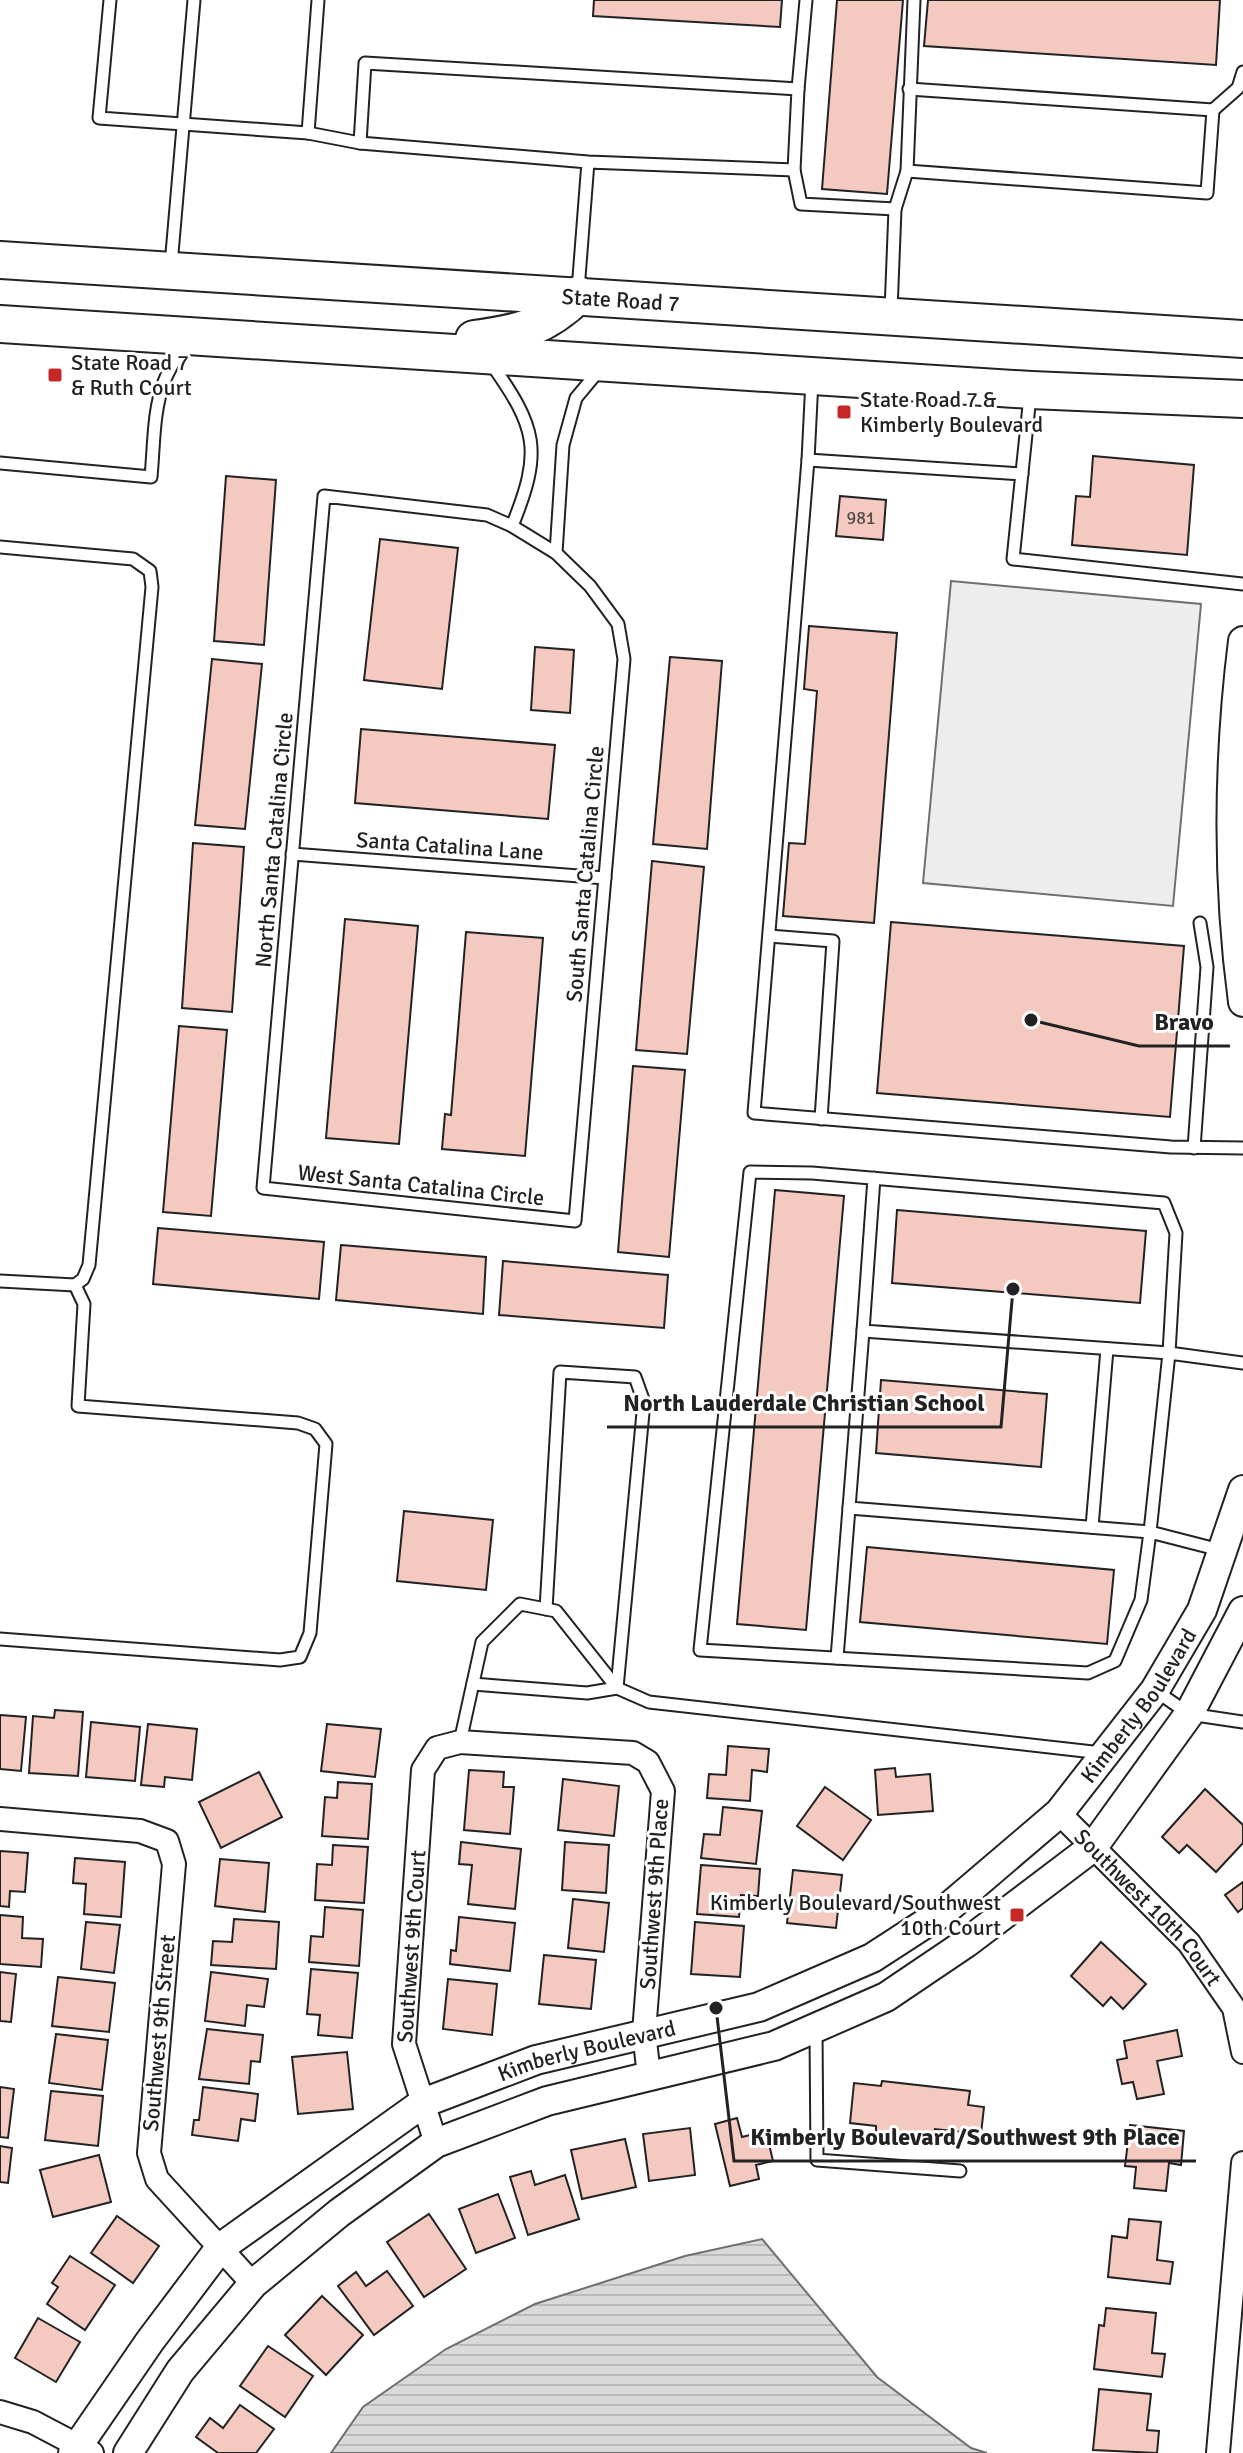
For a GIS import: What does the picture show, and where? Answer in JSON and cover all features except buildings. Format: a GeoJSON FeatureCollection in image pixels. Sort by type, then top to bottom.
{"type":"FeatureCollection","features":[{"type":"Feature","properties":{"kind":"main road","name":"State Road 7"},"geometry":{"type":"LineString","coordinates":[[0,260],[1243,339]]}},
{"type":"Feature","properties":{"kind":"main road"},"geometry":{"type":"LineString","coordinates":[[401,349],[521,333],[557,315],[578,295]]}},
{"type":"Feature","properties":{"kind":"main road"},"geometry":{"type":"LineString","coordinates":[[0,324],[1031,390],[1243,399]]}},
{"type":"Feature","properties":{"kind":"street"},"geometry":{"type":"LineString","coordinates":[[1243,641],[1234,714],[1230,864],[1243,1002]]}},
{"type":"Feature","properties":{"kind":"street","name":"Kimberly Boulevard"},"geometry":{"type":"LineString","coordinates":[[80,2450],[220,2248],[423,2103],[536,2060],[759,2007],[872,1958],[925,1924],[1059,1813],[1155,1690],[1202,1610],[1243,1490]]}},
{"type":"Feature","properties":{"kind":"street","name":"Kimberly Boulevard"},"geometry":{"type":"LineString","coordinates":[[128,2453],[180,2371],[253,2284],[339,2213],[436,2143],[547,2101],[774,2046],[886,1997],[945,1958],[1093,1847],[1189,1714],[1243,1611]]}},
{"type":"Feature","properties":{"kind":"street","name":"Southwest 9th Court"},"geometry":{"type":"LineString","coordinates":[[436,2143],[404,2044],[423,1770],[437,1748],[460,1742]]}},
{"type":"Feature","properties":{"kind":"street","name":"Southwest 9th Place"},"geometry":{"type":"LineString","coordinates":[[460,1742],[633,1753],[648,1762],[663,1791],[644,2032],[649,2076]]}},
{"type":"Feature","properties":{"kind":"street","name":"Southwest 10th Court"},"geometry":{"type":"LineString","coordinates":[[1059,1813],[1189,1943],[1234,2008],[1243,2052]]}},
{"type":"Feature","properties":{"kind":"street","name":"Southwest 9th Street"},"geometry":{"type":"LineString","coordinates":[[0,1819],[140,1831],[167,1841],[174,1864],[149,2153],[157,2179],[253,2284]]}},
{"type":"Feature","properties":{"kind":"street"},"geometry":{"type":"LineString","coordinates":[[925,1924],[945,1958]]}},
{"type":"Feature","properties":{"kind":"street"},"geometry":{"type":"LineString","coordinates":[[1218,2453],[1243,2163]]}},
{"type":"Feature","properties":{"kind":"street"},"geometry":{"type":"LineString","coordinates":[[0,2412],[33,2422],[80,2450]]}},
{"type":"Feature","properties":{"kind":"lane"},"geometry":{"type":"LineString","coordinates":[[110,0],[99,118],[308,133],[360,143],[588,162],[794,170]]}},
{"type":"Feature","properties":{"kind":"lane"},"geometry":{"type":"LineString","coordinates":[[171,270],[194,0]]}},
{"type":"Feature","properties":{"kind":"lane"},"geometry":{"type":"LineString","coordinates":[[308,133],[318,0]]}},
{"type":"Feature","properties":{"kind":"lane"},"geometry":{"type":"LineString","coordinates":[[806,0],[794,170],[801,204],[895,209]]}},
{"type":"Feature","properties":{"kind":"lane"},"geometry":{"type":"LineString","coordinates":[[890,316],[895,209],[907,171],[914,0]]}},
{"type":"Feature","properties":{"kind":"lane"},"geometry":{"type":"LineString","coordinates":[[360,143],[365,63],[798,89]]}},
{"type":"Feature","properties":{"kind":"lane"},"geometry":{"type":"LineString","coordinates":[[907,171],[1207,193],[1213,110],[1238,88],[1243,72]]}},
{"type":"Feature","properties":{"kind":"lane"},"geometry":{"type":"LineString","coordinates":[[909,89],[1213,110]]}},
{"type":"Feature","properties":{"kind":"lane"},"geometry":{"type":"LineString","coordinates":[[578,295],[588,162]]}},
{"type":"Feature","properties":{"kind":"lane"},"geometry":{"type":"LineString","coordinates":[[0,463],[151,477],[157,414],[164,381],[177,362],[179,335]]}},
{"type":"Feature","properties":{"kind":"lane"},"geometry":{"type":"LineString","coordinates":[[485,355],[516,399],[529,426],[532,457],[527,490],[512,526]]}},
{"type":"Feature","properties":{"kind":"lane"},"geometry":{"type":"LineString","coordinates":[[556,553],[563,445],[576,398],[606,362]]}},
{"type":"Feature","properties":{"kind":"lane"},"geometry":{"type":"LineString","coordinates":[[812,376],[808,460],[754,1113],[1194,1148],[1243,1148]]}},
{"type":"Feature","properties":{"kind":"lane"},"geometry":{"type":"LineString","coordinates":[[1031,390],[1013,559],[1243,584]]}},
{"type":"Feature","properties":{"kind":"lane"},"geometry":{"type":"LineString","coordinates":[[808,460],[1022,474]]}},
{"type":"Feature","properties":{"kind":"lane","name":"South Santa Catalina Circle"},"geometry":{"type":"LineString","coordinates":[[324,496],[487,515],[512,526],[556,553],[590,586],[618,624],[624,659],[575,1221]]}},
{"type":"Feature","properties":{"kind":"lane","name":"North Santa Catalina Circle"},"geometry":{"type":"LineString","coordinates":[[263,1188],[324,496]]}},
{"type":"Feature","properties":{"kind":"lane"},"geometry":{"type":"LineString","coordinates":[[0,547],[133,559],[150,571],[151,579],[89,1265],[83,1279],[75,1285],[0,1281]]}},
{"type":"Feature","properties":{"kind":"lane","name":"Santa Catalina Lane"},"geometry":{"type":"LineString","coordinates":[[292,854],[605,878]]}},
{"type":"Feature","properties":{"kind":"lane"},"geometry":{"type":"LineString","coordinates":[[1194,1148],[1207,967],[1200,923]]}},
{"type":"Feature","properties":{"kind":"lane"},"geometry":{"type":"LineString","coordinates":[[769,936],[833,941],[821,1119]]}},
{"type":"Feature","properties":{"kind":"lane"},"geometry":{"type":"LineString","coordinates":[[750,1172],[874,1178],[1164,1203],[1176,1233],[1169,1353],[1150,1532],[1141,1600],[1115,1661],[1088,1673],[700,1650],[750,1172]]}},
{"type":"Feature","properties":{"kind":"lane"},"geometry":{"type":"LineString","coordinates":[[837,1658],[874,1178]]}},
{"type":"Feature","properties":{"kind":"lane","name":"West Santa Catalina Circle"},"geometry":{"type":"LineString","coordinates":[[263,1188],[575,1221]]}},
{"type":"Feature","properties":{"kind":"lane"},"geometry":{"type":"LineString","coordinates":[[0,1639],[280,1660],[300,1657],[310,1633],[326,1444],[315,1429],[298,1423],[78,1406],[84,1304],[75,1285]]}},
{"type":"Feature","properties":{"kind":"lane"},"geometry":{"type":"LineString","coordinates":[[863,1331],[1169,1353],[1243,1363]]}},
{"type":"Feature","properties":{"kind":"lane"},"geometry":{"type":"LineString","coordinates":[[1092,1527],[1107,1349]]}},
{"type":"Feature","properties":{"kind":"lane"},"geometry":{"type":"LineString","coordinates":[[546,1609],[560,1372],[635,1377],[644,1402],[617,1688]]}},
{"type":"Feature","properties":{"kind":"lane"},"geometry":{"type":"LineString","coordinates":[[849,1508],[1150,1532],[1224,1551]]}},
{"type":"Feature","properties":{"kind":"lane"},"geometry":{"type":"LineString","coordinates":[[460,1742],[482,1642],[520,1604],[556,1611],[617,1688],[649,1702],[1106,1754]]}},
{"type":"Feature","properties":{"kind":"lane"},"geometry":{"type":"LineString","coordinates":[[473,1684],[587,1693],[617,1688]]}},
{"type":"Feature","properties":{"kind":"lane"},"geometry":{"type":"LineString","coordinates":[[1155,1690],[1189,1714],[1243,1722]]}},
{"type":"Feature","properties":{"kind":"lane"},"geometry":{"type":"LineString","coordinates":[[816,2026],[817,2160],[960,2171]]}},
{"type":"Feature","properties":{"kind":"shaded area"},"geometry":{"type":"Polygon","coordinates":[[[951,581],[1201,604],[1173,906],[923,883],[951,581]]]}},
{"type":"Feature","properties":{"kind":"shaded area"},"geometry":{"type":"Polygon","coordinates":[[[762,2239],[877,2377],[971,2448],[987,2453],[331,2453],[363,2407],[446,2349],[535,2304],[685,2256],[762,2239]]]}},
{"type":"Feature","properties":{"kind":"place","name":"State Road 7 & Ruth Court"},"geometry":{"type":"Point","coordinates":[55,375]}},
{"type":"Feature","properties":{"kind":"place","name":"State Road 7 & Kimberly Boulevard"},"geometry":{"type":"Point","coordinates":[844,412]}},
{"type":"Feature","properties":{"kind":"place","name":"Bravo"},"geometry":{"type":"Point","coordinates":[1031,1020]}},
{"type":"Feature","properties":{"kind":"place","name":"North Lauderdale Christian School"},"geometry":{"type":"Point","coordinates":[1013,1289]}},
{"type":"Feature","properties":{"kind":"place","name":"Kimberly Boulevard/Southwest 10th Court"},"geometry":{"type":"Point","coordinates":[1017,1915]}},
{"type":"Feature","properties":{"kind":"place","name":"Kimberly Boulevard/Southwest 9th Place"},"geometry":{"type":"Point","coordinates":[716,2008]}}]}
